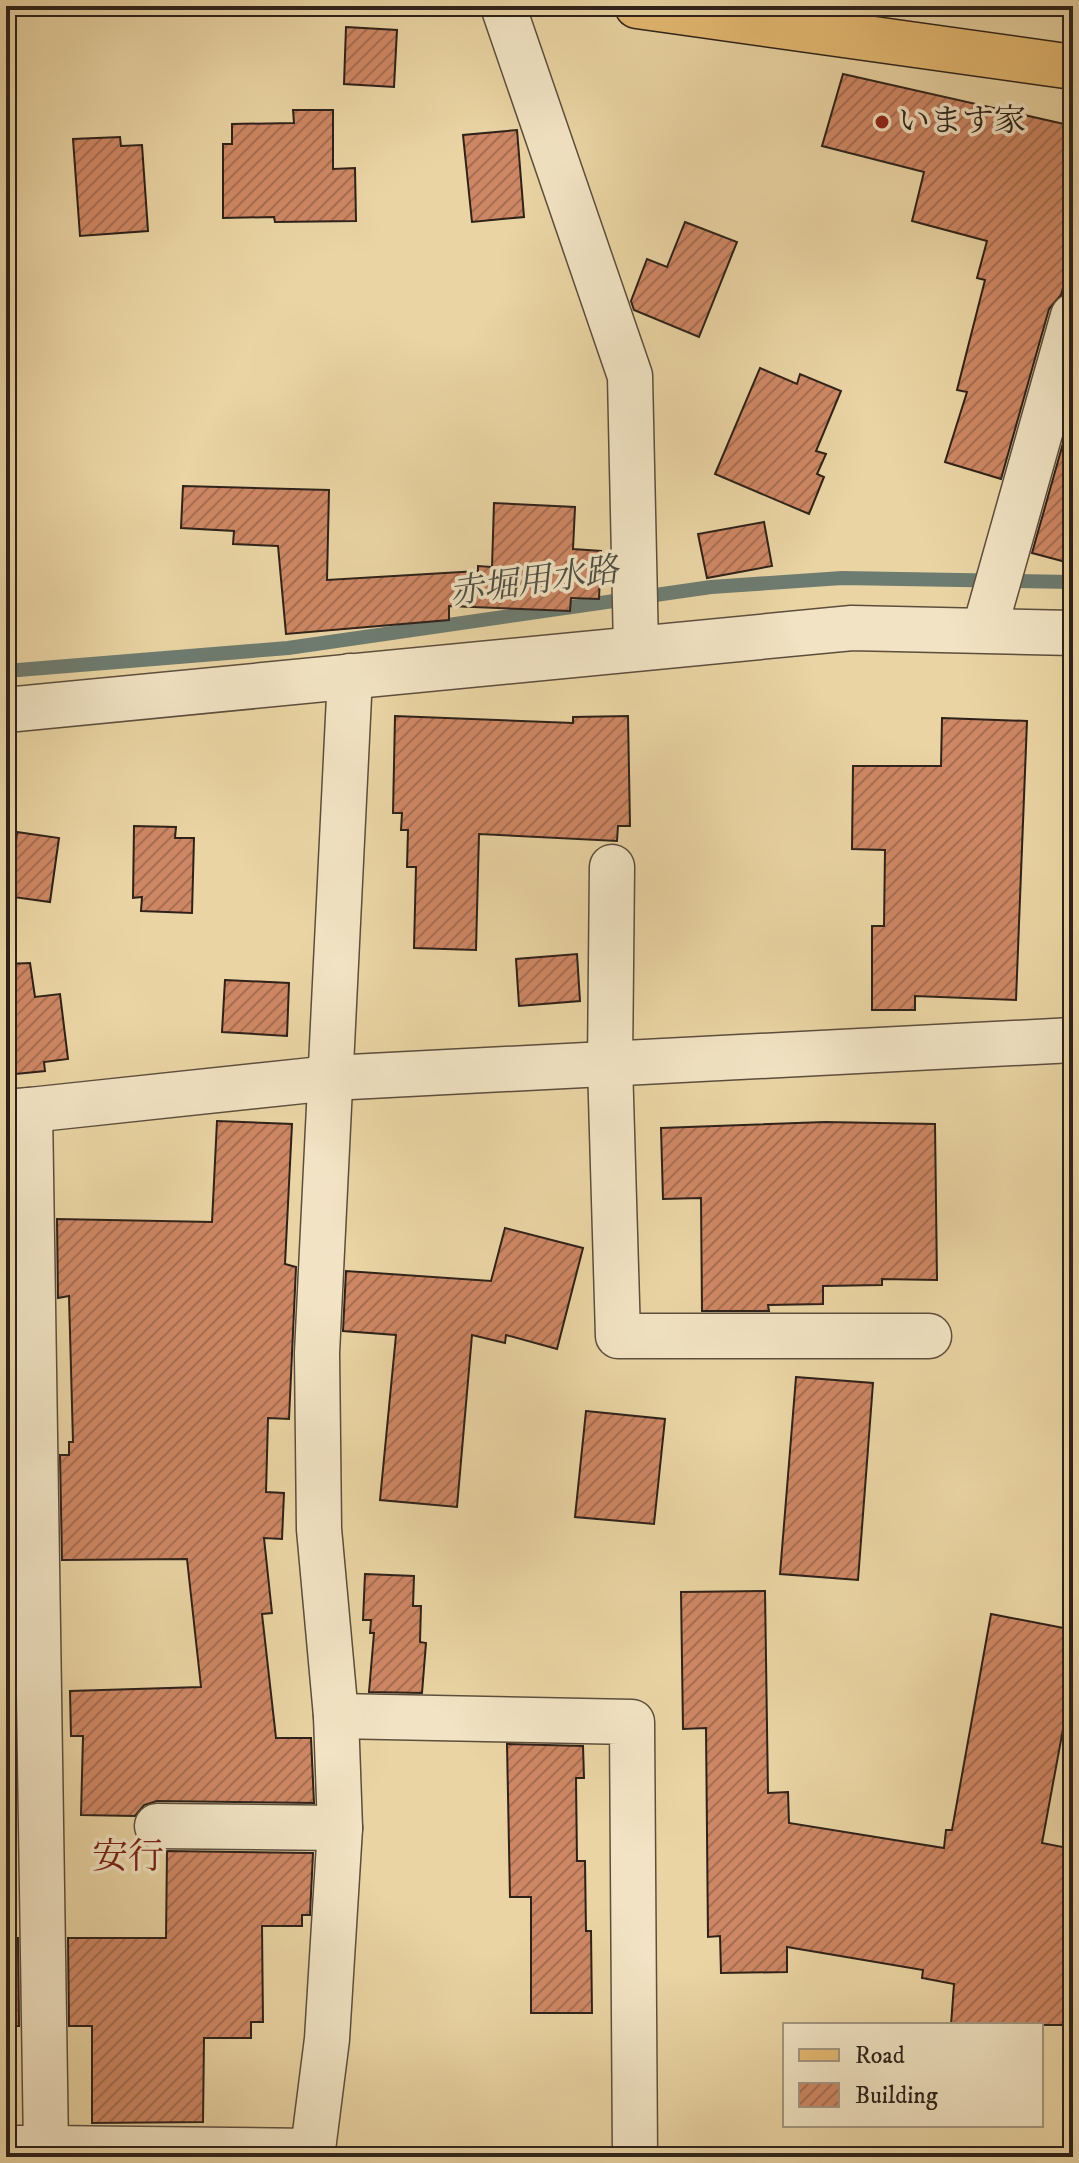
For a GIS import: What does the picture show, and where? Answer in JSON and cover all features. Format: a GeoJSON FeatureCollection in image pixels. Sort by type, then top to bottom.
{"type":"FeatureCollection","features":[{"type":"Feature","properties":{"kind":"main road"},"geometry":{"type":"LineString","coordinates":[[649,7],[1073,67]]}},
{"type":"Feature","properties":{"kind":"street"},"geometry":{"type":"LineString","coordinates":[[503,6],[630,376],[636,639]]}},
{"type":"Feature","properties":{"kind":"street"},"geometry":{"type":"LineString","coordinates":[[985,628],[1073,316]]}},
{"type":"Feature","properties":{"kind":"street"},"geometry":{"type":"LineString","coordinates":[[6,710],[350,676],[636,639],[852,628],[985,628],[1073,633]]}},
{"type":"Feature","properties":{"kind":"street"},"geometry":{"type":"LineString","coordinates":[[350,676],[331,1078],[317,1353],[319,1529],[336,1716],[340,1828],[327,2039],[312,2154],[26,2148],[18,1111],[331,1078],[1073,1040]]}},
{"type":"Feature","properties":{"kind":"street"},"geometry":{"type":"LineString","coordinates":[[612,867],[610,1064],[618,1336],[929,1336]]}},
{"type":"Feature","properties":{"kind":"street"},"geometry":{"type":"LineString","coordinates":[[336,1716],[632,1722],[635,2157]]}},
{"type":"Feature","properties":{"kind":"street"},"geometry":{"type":"LineString","coordinates":[[157,1826],[340,1828]]}},
{"type":"Feature","properties":{"kind":"building"},"geometry":{"type":"Polygon","coordinates":[[[346,27],[397,30],[394,87],[344,84],[346,27]]]}},
{"type":"Feature","properties":{"kind":"building"},"geometry":{"type":"Polygon","coordinates":[[[843,74],[1073,126],[1073,251],[1061,295],[1049,309],[1001,479],[945,462],[967,392],[957,390],[985,280],[977,278],[987,241],[912,221],[924,172],[822,146],[843,74]]]}},
{"type":"Feature","properties":{"kind":"building"},"geometry":{"type":"Polygon","coordinates":[[[293,110],[333,110],[333,169],[355,168],[356,221],[275,222],[274,217],[223,218],[223,144],[232,144],[232,124],[294,123],[293,110]]]}},
{"type":"Feature","properties":{"kind":"building"},"geometry":{"type":"Polygon","coordinates":[[[517,130],[524,217],[472,222],[463,135],[517,130]]]}},
{"type":"Feature","properties":{"kind":"building"},"geometry":{"type":"Polygon","coordinates":[[[120,137],[121,146],[142,145],[148,231],[80,236],[73,139],[120,137]]]}},
{"type":"Feature","properties":{"kind":"building"},"geometry":{"type":"Polygon","coordinates":[[[685,222],[737,242],[699,337],[634,310],[631,301],[647,259],[667,267],[685,222]]]}},
{"type":"Feature","properties":{"kind":"building"},"geometry":{"type":"Polygon","coordinates":[[[760,368],[797,384],[800,374],[841,391],[816,451],[826,454],[817,474],[824,477],[809,514],[715,474],[760,368]]]}},
{"type":"Feature","properties":{"kind":"building"},"geometry":{"type":"Polygon","coordinates":[[[1073,408],[1073,564],[1032,553],[1073,408]]]}},
{"type":"Feature","properties":{"kind":"building"},"geometry":{"type":"Polygon","coordinates":[[[183,486],[329,490],[327,580],[478,571],[478,566],[492,567],[494,503],[575,507],[573,549],[601,551],[599,599],[571,598],[570,611],[449,606],[449,620],[286,634],[278,546],[233,544],[234,531],[181,528],[183,486]]]}},
{"type":"Feature","properties":{"kind":"building"},"geometry":{"type":"Polygon","coordinates":[[[764,522],[772,566],[707,578],[698,534],[764,522]]]}},
{"type":"Feature","properties":{"kind":"building"},"geometry":{"type":"Polygon","coordinates":[[[395,716],[573,723],[573,717],[628,716],[630,826],[618,826],[617,841],[479,834],[476,950],[414,948],[416,867],[407,867],[408,830],[401,830],[402,813],[393,813],[395,716]]]}},
{"type":"Feature","properties":{"kind":"building"},"geometry":{"type":"Polygon","coordinates":[[[942,718],[1027,721],[1016,1000],[915,996],[915,1010],[872,1010],[872,926],[884,926],[885,850],[852,849],[853,766],[941,766],[942,718]]]}},
{"type":"Feature","properties":{"kind":"building"},"geometry":{"type":"Polygon","coordinates":[[[134,826],[176,827],[175,838],[194,838],[192,913],[141,911],[142,897],[133,898],[134,826]]]}},
{"type":"Feature","properties":{"kind":"building"},"geometry":{"type":"Polygon","coordinates":[[[17,832],[59,838],[50,902],[6,896],[6,841],[16,842],[17,832]]]}},
{"type":"Feature","properties":{"kind":"building"},"geometry":{"type":"Polygon","coordinates":[[[577,954],[580,1001],[519,1006],[516,959],[577,954]]]}},
{"type":"Feature","properties":{"kind":"building"},"geometry":{"type":"Polygon","coordinates":[[[30,963],[35,997],[60,994],[68,1059],[44,1062],[45,1071],[6,1075],[6,964],[30,963]]]}},
{"type":"Feature","properties":{"kind":"building"},"geometry":{"type":"Polygon","coordinates":[[[225,980],[289,983],[287,1036],[222,1032],[225,980]]]}},
{"type":"Feature","properties":{"kind":"building"},"geometry":{"type":"Polygon","coordinates":[[[217,1121],[292,1124],[285,1264],[296,1267],[289,1419],[268,1418],[266,1492],[284,1493],[282,1539],[264,1538],[272,1613],[262,1614],[276,1738],[311,1738],[314,1803],[157,1801],[144,1805],[135,1816],[81,1815],[83,1736],[71,1736],[70,1691],[201,1687],[187,1559],[62,1560],[60,1455],[69,1455],[69,1442],[73,1442],[69,1296],[58,1298],[57,1219],[212,1222],[217,1121]]]}},
{"type":"Feature","properties":{"kind":"building"},"geometry":{"type":"Polygon","coordinates":[[[825,1122],[935,1124],[937,1280],[882,1279],[882,1285],[823,1286],[823,1304],[768,1305],[769,1311],[702,1311],[701,1198],[663,1199],[661,1128],[825,1122]]]}},
{"type":"Feature","properties":{"kind":"building"},"geometry":{"type":"Polygon","coordinates":[[[505,1228],[583,1248],[557,1349],[506,1335],[505,1343],[472,1335],[457,1507],[380,1500],[396,1335],[343,1331],[346,1271],[491,1281],[505,1228]]]}},
{"type":"Feature","properties":{"kind":"building"},"geometry":{"type":"Polygon","coordinates":[[[796,1377],[873,1383],[858,1580],[780,1574],[796,1377]]]}},
{"type":"Feature","properties":{"kind":"building"},"geometry":{"type":"Polygon","coordinates":[[[586,1411],[665,1419],[654,1524],[575,1517],[586,1411]]]}},
{"type":"Feature","properties":{"kind":"building"},"geometry":{"type":"Polygon","coordinates":[[[365,1574],[414,1576],[413,1606],[421,1606],[420,1642],[426,1643],[422,1693],[369,1692],[374,1633],[370,1633],[371,1620],[363,1620],[365,1574]]]}},
{"type":"Feature","properties":{"kind":"building"},"geometry":{"type":"Polygon","coordinates":[[[765,1591],[768,1793],[788,1792],[789,1823],[944,1848],[946,1830],[952,1830],[991,1614],[1069,1629],[1066,1642],[1073,1643],[1073,1675],[1042,1843],[1073,1849],[1073,2025],[951,2023],[954,1984],[922,1978],[923,1970],[787,1947],[787,1972],[721,1973],[720,1936],[708,1937],[706,1728],[683,1729],[681,1592],[765,1591]]]}},
{"type":"Feature","properties":{"kind":"building"},"geometry":{"type":"Polygon","coordinates":[[[507,1744],[583,1746],[584,1778],[576,1778],[577,1861],[585,1861],[586,1931],[591,1931],[592,2013],[531,2013],[531,1897],[510,1897],[507,1744]]]}},
{"type":"Feature","properties":{"kind":"building"},"geometry":{"type":"Polygon","coordinates":[[[167,1851],[313,1853],[310,1915],[302,1915],[302,1926],[262,1926],[263,2022],[251,2022],[251,2038],[204,2038],[203,2122],[92,2123],[92,2026],[69,2026],[68,1938],[166,1938],[167,1851]]]}},
{"type":"Feature","properties":{"kind":"building"},"geometry":{"type":"Polygon","coordinates":[[[6,1938],[18,1938],[19,2026],[6,2026],[6,1938]]]}},
{"type":"Feature","properties":{"kind":"waterway","name":"赤堀用水路"},"geometry":{"type":"LineString","coordinates":[[6,671],[288,648],[711,587],[842,578],[1073,582]]}},
{"type":"Feature","properties":{"kind":"place","name":"います家"},"geometry":{"type":"Point","coordinates":[882,122]}},
{"type":"Feature","properties":{"kind":"district","name":"安行"},"geometry":{"type":"Point","coordinates":[128,1857]}}]}
